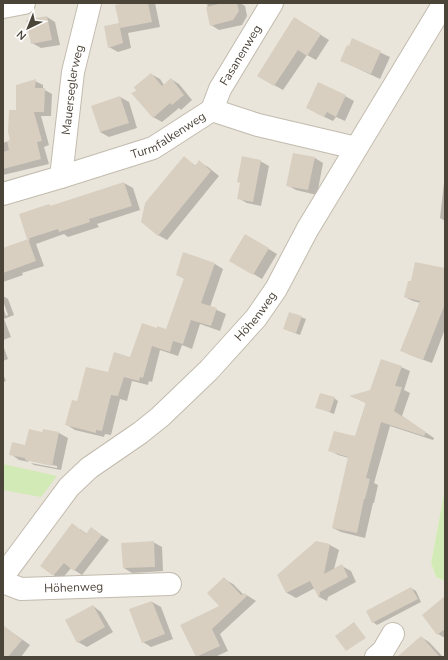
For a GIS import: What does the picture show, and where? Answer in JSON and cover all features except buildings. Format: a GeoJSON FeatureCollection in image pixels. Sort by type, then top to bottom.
{"type":"FeatureCollection","features":[{"type":"Feature","properties":{"kind":"street"},"geometry":{"type":"LineString","coordinates":[[3,7],[24,3]]}},
{"type":"Feature","properties":{"kind":"street","name":"Mauerseglerweg"},"geometry":{"type":"LineString","coordinates":[[61,177],[73,72],[90,3]]}},
{"type":"Feature","properties":{"kind":"street","name":"Fasanenweg"},"geometry":{"type":"LineString","coordinates":[[212,110],[220,89],[272,3]]}},
{"type":"Feature","properties":{"kind":"street","name":"Höhenweg"},"geometry":{"type":"LineString","coordinates":[[3,576],[68,487],[89,468],[160,418],[208,370],[256,318],[276,288],[307,230],[444,3]]}},
{"type":"Feature","properties":{"kind":"street","name":"Turmfalkenweg"},"geometry":{"type":"LineString","coordinates":[[3,194],[153,148],[212,110],[258,125],[356,148]]}},
{"type":"Feature","properties":{"kind":"street","name":"Höhenweg"},"geometry":{"type":"LineString","coordinates":[[3,582],[21,589],[170,584]]}},
{"type":"Feature","properties":{"kind":"street"},"geometry":{"type":"LineString","coordinates":[[376,657],[382,651],[393,634]]}},
{"type":"Feature","properties":{"kind":"shaded area"},"geometry":{"type":"Polygon","coordinates":[[[3,3],[445,3],[445,488],[431,563],[436,577],[445,581],[445,657],[3,657],[3,3]]]}},
{"type":"Feature","properties":{"kind":"green space"},"geometry":{"type":"Polygon","coordinates":[[[3,464],[57,476],[41,497],[3,490],[3,464]]]}},
{"type":"Feature","properties":{"kind":"green space"},"geometry":{"type":"Polygon","coordinates":[[[445,488],[445,581],[436,577],[431,563],[445,488]]]}}]}
